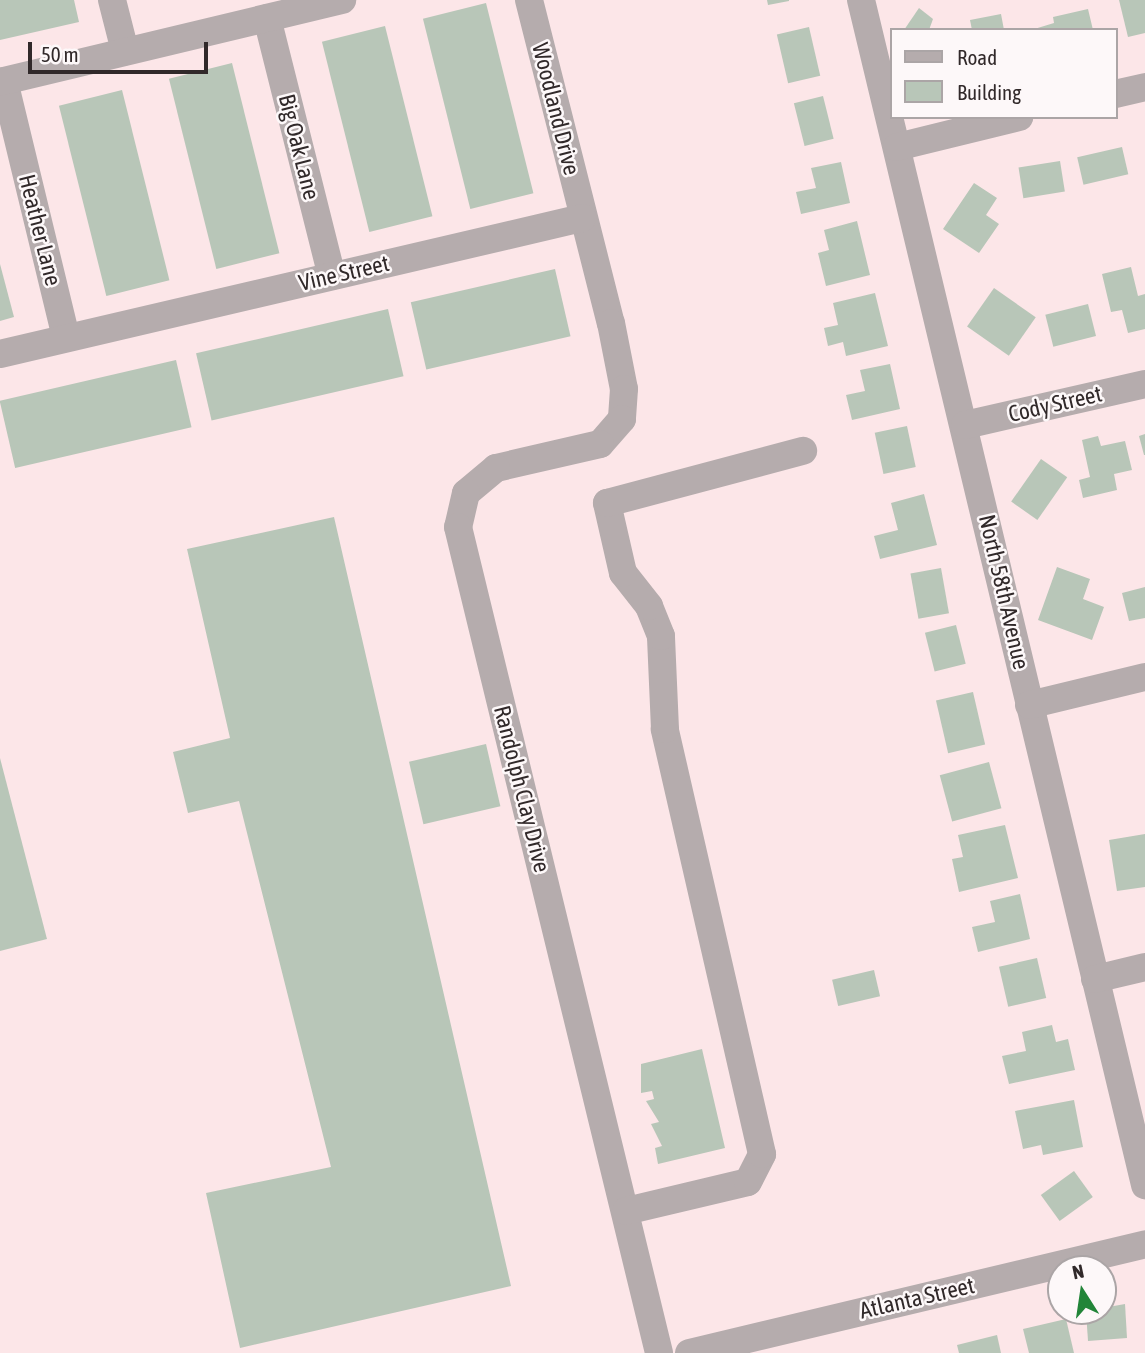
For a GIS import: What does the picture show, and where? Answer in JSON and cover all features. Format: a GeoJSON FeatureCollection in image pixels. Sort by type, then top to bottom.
{"type":"FeatureCollection","features":[{"type":"Feature","properties":{"kind":"street"},"geometry":{"type":"LineString","coordinates":[[112,0],[125,51]]}},
{"type":"Feature","properties":{"kind":"street"},"geometry":{"type":"LineString","coordinates":[[2,81],[342,0]]}},
{"type":"Feature","properties":{"kind":"street","name":"Woodland Drive"},"geometry":{"type":"LineString","coordinates":[[529,0],[582,218]]}},
{"type":"Feature","properties":{"kind":"street","name":"North 58th Avenue"},"geometry":{"type":"LineString","coordinates":[[860,0],[965,425],[1145,1185]]}},
{"type":"Feature","properties":{"kind":"street","name":"Big Oak Lane"},"geometry":{"type":"LineString","coordinates":[[267,18],[332,276]]}},
{"type":"Feature","properties":{"kind":"street","name":"Heather Lane"},"geometry":{"type":"LineString","coordinates":[[2,81],[66,338]]}},
{"type":"Feature","properties":{"kind":"street"},"geometry":{"type":"LineString","coordinates":[[1117,94],[1145,87]]}},
{"type":"Feature","properties":{"kind":"street"},"geometry":{"type":"LineString","coordinates":[[897,147],[1011,119]]}},
{"type":"Feature","properties":{"kind":"street","name":"Vine Street"},"geometry":{"type":"LineString","coordinates":[[0,354],[582,218]]}},
{"type":"Feature","properties":{"kind":"street","name":"Randolph Clay Drive"},"geometry":{"type":"LineString","coordinates":[[582,218],[611,323],[624,389],[622,419],[600,444],[496,468],[466,493],[458,527],[659,1353]]}},
{"type":"Feature","properties":{"kind":"street","name":"Cody Street"},"geometry":{"type":"LineString","coordinates":[[965,425],[1145,384]]}},
{"type":"Feature","properties":{"kind":"street"},"geometry":{"type":"LineString","coordinates":[[626,1211],[748,1182],[762,1154],[666,729],[661,636],[649,606],[623,573],[607,503],[803,451]]}},
{"type":"Feature","properties":{"kind":"street"},"geometry":{"type":"LineString","coordinates":[[1030,705],[1145,677]]}},
{"type":"Feature","properties":{"kind":"street"},"geometry":{"type":"LineString","coordinates":[[1095,979],[1145,967]]}},
{"type":"Feature","properties":{"kind":"street","name":"Atlanta Street"},"geometry":{"type":"LineString","coordinates":[[689,1353],[1145,1244]]}},
{"type":"Feature","properties":{"kind":"building"},"geometry":{"type":"Polygon","coordinates":[[[0,0],[74,0],[79,22],[0,40],[0,0]]]}},
{"type":"Feature","properties":{"kind":"building"},"geometry":{"type":"Polygon","coordinates":[[[767,0],[789,0],[789,1],[768,5],[767,0]]]}},
{"type":"Feature","properties":{"kind":"building"},"geometry":{"type":"Polygon","coordinates":[[[1119,0],[1145,0],[1145,33],[1128,37],[1119,0]]]}},
{"type":"Feature","properties":{"kind":"building"},"geometry":{"type":"Polygon","coordinates":[[[486,3],[533,193],[470,209],[423,19],[486,3]]]}},
{"type":"Feature","properties":{"kind":"building"},"geometry":{"type":"Polygon","coordinates":[[[919,8],[933,19],[930,28],[905,28],[919,8]]]}},
{"type":"Feature","properties":{"kind":"building"},"geometry":{"type":"Polygon","coordinates":[[[1088,9],[1093,28],[1038,28],[1054,23],[1053,17],[1088,9]]]}},
{"type":"Feature","properties":{"kind":"building"},"geometry":{"type":"Polygon","coordinates":[[[1001,14],[1004,28],[972,28],[970,20],[1001,14]]]}},
{"type":"Feature","properties":{"kind":"building"},"geometry":{"type":"Polygon","coordinates":[[[385,26],[432,216],[369,232],[322,42],[385,26]]]}},
{"type":"Feature","properties":{"kind":"building"},"geometry":{"type":"Polygon","coordinates":[[[809,27],[820,76],[788,83],[777,34],[809,27]]]}},
{"type":"Feature","properties":{"kind":"building"},"geometry":{"type":"Polygon","coordinates":[[[232,63],[279,253],[216,269],[169,79],[232,63]]]}},
{"type":"Feature","properties":{"kind":"building"},"geometry":{"type":"Polygon","coordinates":[[[122,90],[169,280],[106,296],[59,106],[122,90]]]}},
{"type":"Feature","properties":{"kind":"building"},"geometry":{"type":"Polygon","coordinates":[[[823,96],[834,139],[805,146],[794,103],[823,96]]]}},
{"type":"Feature","properties":{"kind":"building"},"geometry":{"type":"Polygon","coordinates":[[[1122,147],[1128,174],[1083,185],[1077,157],[1122,147]]]}},
{"type":"Feature","properties":{"kind":"building"},"geometry":{"type":"Polygon","coordinates":[[[1060,161],[1065,192],[1023,198],[1019,168],[1060,161]]]}},
{"type":"Feature","properties":{"kind":"building"},"geometry":{"type":"Polygon","coordinates":[[[841,162],[850,203],[801,214],[796,192],[816,188],[811,168],[841,162]]]}},
{"type":"Feature","properties":{"kind":"building"},"geometry":{"type":"Polygon","coordinates":[[[974,183],[997,198],[986,215],[999,224],[979,253],[943,229],[974,183]]]}},
{"type":"Feature","properties":{"kind":"building"},"geometry":{"type":"Polygon","coordinates":[[[857,221],[870,275],[826,286],[818,253],[829,250],[824,230],[857,221]]]}},
{"type":"Feature","properties":{"kind":"building"},"geometry":{"type":"Polygon","coordinates":[[[0,264],[14,317],[0,321],[0,264]]]}},
{"type":"Feature","properties":{"kind":"building"},"geometry":{"type":"Polygon","coordinates":[[[1131,267],[1138,296],[1145,294],[1145,329],[1128,333],[1122,310],[1111,312],[1102,274],[1131,267]]]}},
{"type":"Feature","properties":{"kind":"building"},"geometry":{"type":"Polygon","coordinates":[[[555,269],[571,336],[426,370],[411,302],[555,269]]]}},
{"type":"Feature","properties":{"kind":"building"},"geometry":{"type":"Polygon","coordinates":[[[994,288],[1036,317],[1009,356],[967,327],[994,288]]]}},
{"type":"Feature","properties":{"kind":"building"},"geometry":{"type":"Polygon","coordinates":[[[875,293],[888,346],[846,356],[843,342],[828,346],[824,328],[838,325],[833,303],[875,293]]]}},
{"type":"Feature","properties":{"kind":"building"},"geometry":{"type":"Polygon","coordinates":[[[1088,304],[1096,336],[1053,347],[1045,315],[1088,304]]]}},
{"type":"Feature","properties":{"kind":"building"},"geometry":{"type":"Polygon","coordinates":[[[388,309],[404,376],[212,421],[196,353],[388,309]]]}},
{"type":"Feature","properties":{"kind":"building"},"geometry":{"type":"Polygon","coordinates":[[[176,360],[192,427],[15,468],[0,401],[176,360]]]}},
{"type":"Feature","properties":{"kind":"building"},"geometry":{"type":"Polygon","coordinates":[[[890,364],[900,409],[852,420],[846,395],[865,391],[860,370],[890,364]]]}},
{"type":"Feature","properties":{"kind":"building"},"geometry":{"type":"Polygon","coordinates":[[[907,426],[916,467],[883,474],[875,433],[907,426]]]}},
{"type":"Feature","properties":{"kind":"building"},"geometry":{"type":"Polygon","coordinates":[[[1145,434],[1145,455],[1144,455],[1139,436],[1145,434]]]}},
{"type":"Feature","properties":{"kind":"building"},"geometry":{"type":"Polygon","coordinates":[[[1098,436],[1101,446],[1125,441],[1132,470],[1114,474],[1117,490],[1083,498],[1079,480],[1090,477],[1082,440],[1098,436]]]}},
{"type":"Feature","properties":{"kind":"building"},"geometry":{"type":"Polygon","coordinates":[[[1041,459],[1067,477],[1037,520],[1011,502],[1041,459]]]}},
{"type":"Feature","properties":{"kind":"building"},"geometry":{"type":"Polygon","coordinates":[[[924,494],[937,545],[880,559],[874,536],[898,530],[891,503],[924,494]]]}},
{"type":"Feature","properties":{"kind":"building"},"geometry":{"type":"Polygon","coordinates":[[[334,517],[511,1286],[240,1348],[206,1193],[331,1167],[239,801],[188,813],[173,752],[230,738],[187,549],[334,517]]]}},
{"type":"Feature","properties":{"kind":"building"},"geometry":{"type":"Polygon","coordinates":[[[1057,567],[1090,579],[1083,599],[1104,607],[1092,640],[1038,620],[1057,567]]]}},
{"type":"Feature","properties":{"kind":"building"},"geometry":{"type":"Polygon","coordinates":[[[941,568],[949,613],[918,619],[910,573],[941,568]]]}},
{"type":"Feature","properties":{"kind":"building"},"geometry":{"type":"Polygon","coordinates":[[[1145,587],[1145,618],[1129,621],[1122,593],[1145,587]]]}},
{"type":"Feature","properties":{"kind":"building"},"geometry":{"type":"Polygon","coordinates":[[[956,625],[966,664],[935,672],[925,633],[956,625]]]}},
{"type":"Feature","properties":{"kind":"building"},"geometry":{"type":"Polygon","coordinates":[[[973,692],[985,745],[948,753],[936,701],[973,692]]]}},
{"type":"Feature","properties":{"kind":"building"},"geometry":{"type":"Polygon","coordinates":[[[486,744],[500,806],[423,824],[409,762],[486,744]]]}},
{"type":"Feature","properties":{"kind":"building"},"geometry":{"type":"Polygon","coordinates":[[[0,758],[47,939],[0,951],[0,758]]]}},
{"type":"Feature","properties":{"kind":"building"},"geometry":{"type":"Polygon","coordinates":[[[989,762],[1001,808],[952,822],[940,775],[989,762]]]}},
{"type":"Feature","properties":{"kind":"building"},"geometry":{"type":"Polygon","coordinates":[[[1005,825],[1018,878],[959,892],[952,859],[963,857],[958,835],[1005,825]]]}},
{"type":"Feature","properties":{"kind":"building"},"geometry":{"type":"Polygon","coordinates":[[[1145,834],[1145,887],[1117,891],[1109,840],[1145,834]]]}},
{"type":"Feature","properties":{"kind":"building"},"geometry":{"type":"Polygon","coordinates":[[[1020,894],[1030,939],[978,952],[972,927],[995,922],[990,901],[1020,894]]]}},
{"type":"Feature","properties":{"kind":"building"},"geometry":{"type":"Polygon","coordinates":[[[1037,958],[1046,998],[1008,1007],[999,967],[1037,958]]]}},
{"type":"Feature","properties":{"kind":"building"},"geometry":{"type":"Polygon","coordinates":[[[874,970],[880,996],[838,1006],[832,980],[874,970]]]}},
{"type":"Feature","properties":{"kind":"building"},"geometry":{"type":"Polygon","coordinates":[[[1052,1025],[1056,1042],[1068,1039],[1075,1070],[1009,1084],[1002,1056],[1026,1051],[1022,1032],[1052,1025]]]}},
{"type":"Feature","properties":{"kind":"building"},"geometry":{"type":"Polygon","coordinates":[[[702,1049],[725,1148],[658,1164],[655,1148],[662,1146],[651,1124],[659,1122],[646,1101],[654,1099],[652,1091],[641,1093],[641,1064],[702,1049]]]}},
{"type":"Feature","properties":{"kind":"building"},"geometry":{"type":"Polygon","coordinates":[[[1074,1100],[1083,1147],[1043,1155],[1041,1145],[1023,1149],[1015,1111],[1074,1100]]]}},
{"type":"Feature","properties":{"kind":"building"},"geometry":{"type":"Polygon","coordinates":[[[1074,1171],[1093,1197],[1060,1221],[1041,1195],[1074,1171]]]}},
{"type":"Feature","properties":{"kind":"building"},"geometry":{"type":"Polygon","coordinates":[[[1125,1304],[1127,1338],[1088,1341],[1087,1325],[1117,1325],[1117,1305],[1125,1304]]]}},
{"type":"Feature","properties":{"kind":"building"},"geometry":{"type":"Polygon","coordinates":[[[1047,1323],[1067,1325],[1074,1353],[1029,1353],[1023,1329],[1047,1323]]]}},
{"type":"Feature","properties":{"kind":"building"},"geometry":{"type":"Polygon","coordinates":[[[997,1335],[1001,1353],[959,1353],[957,1345],[997,1335]]]}}]}
